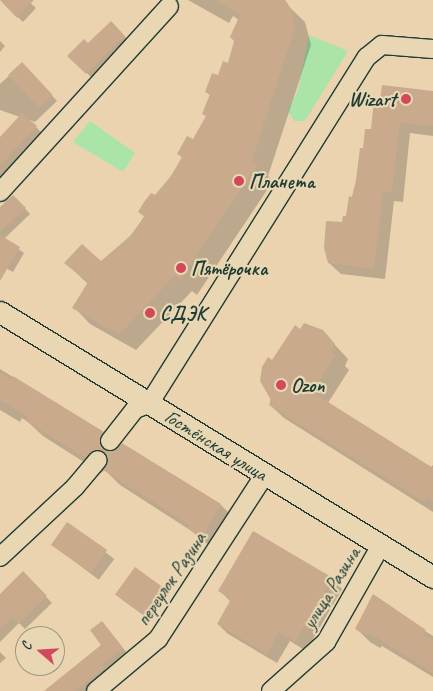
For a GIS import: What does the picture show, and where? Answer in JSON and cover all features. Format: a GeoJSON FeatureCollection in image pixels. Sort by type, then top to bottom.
{"type":"FeatureCollection","features":[{"type":"Feature","properties":{"kind":"street"},"geometry":{"type":"LineString","coordinates":[[0,192],[169,6]]}},
{"type":"Feature","properties":{"kind":"street"},"geometry":{"type":"LineString","coordinates":[[110,441],[135,409],[148,404],[367,57],[382,45],[433,49]]}},
{"type":"Feature","properties":{"kind":"street","name":"Гостёнская улица"},"geometry":{"type":"LineString","coordinates":[[0,312],[264,476],[433,577]]}},
{"type":"Feature","properties":{"kind":"street"},"geometry":{"type":"LineString","coordinates":[[0,557],[76,487],[98,460]]}},
{"type":"Feature","properties":{"kind":"street","name":"переулок Разина"},"geometry":{"type":"LineString","coordinates":[[96,691],[158,639],[264,476]]}},
{"type":"Feature","properties":{"kind":"street","name":"улица Разина"},"geometry":{"type":"LineString","coordinates":[[271,691],[326,642],[381,545]]}},
{"type":"Feature","properties":{"kind":"green space"},"geometry":{"type":"Polygon","coordinates":[[[309,35],[348,51],[305,121],[294,121],[288,111],[298,90],[309,35]]]}},
{"type":"Feature","properties":{"kind":"green space"},"geometry":{"type":"Polygon","coordinates":[[[90,121],[135,153],[123,172],[73,142],[90,121]]]}},
{"type":"Feature","properties":{"kind":"building"},"geometry":{"type":"Polygon","coordinates":[[[0,0],[34,0],[17,18],[0,0]]]}},
{"type":"Feature","properties":{"kind":"building"},"geometry":{"type":"Polygon","coordinates":[[[216,0],[285,0],[292,10],[295,28],[252,160],[258,164],[180,279],[175,275],[119,335],[72,308],[88,282],[64,263],[82,244],[101,261],[130,236],[145,217],[138,212],[144,202],[151,193],[155,195],[171,176],[182,157],[177,154],[187,136],[193,139],[206,116],[202,114],[210,94],[205,92],[212,73],[218,75],[223,61],[228,63],[234,41],[230,37],[240,15],[216,0]]]}},
{"type":"Feature","properties":{"kind":"building"},"geometry":{"type":"Polygon","coordinates":[[[111,21],[125,36],[86,74],[67,56],[84,39],[88,43],[111,21]]]}},
{"type":"Feature","properties":{"kind":"building"},"geometry":{"type":"Polygon","coordinates":[[[22,62],[53,95],[39,108],[8,75],[22,62]]]}},
{"type":"Feature","properties":{"kind":"building"},"geometry":{"type":"Polygon","coordinates":[[[382,85],[433,91],[433,126],[400,123],[392,192],[383,191],[374,269],[328,263],[324,248],[326,221],[342,222],[343,216],[346,216],[349,196],[352,197],[356,180],[360,148],[363,148],[365,129],[371,129],[374,101],[380,101],[382,85]]]}},
{"type":"Feature","properties":{"kind":"building"},"geometry":{"type":"Polygon","coordinates":[[[22,113],[37,126],[0,166],[0,137],[22,113]]]}},
{"type":"Feature","properties":{"kind":"building"},"geometry":{"type":"Polygon","coordinates":[[[13,195],[26,208],[0,232],[0,207],[13,195]]]}},
{"type":"Feature","properties":{"kind":"building"},"geometry":{"type":"Polygon","coordinates":[[[0,235],[20,247],[0,281],[0,235]]]}},
{"type":"Feature","properties":{"kind":"building"},"geometry":{"type":"Polygon","coordinates":[[[304,323],[323,330],[335,344],[331,352],[336,355],[312,392],[433,468],[433,502],[426,498],[424,502],[269,405],[271,400],[260,381],[262,367],[268,357],[272,360],[295,325],[300,329],[304,323]]]}},
{"type":"Feature","properties":{"kind":"building"},"geometry":{"type":"Polygon","coordinates":[[[0,373],[10,379],[13,376],[104,432],[99,440],[104,450],[114,451],[122,443],[221,504],[202,538],[187,528],[189,525],[103,470],[108,461],[104,452],[94,450],[85,458],[26,421],[28,417],[0,400],[0,373]]]}},
{"type":"Feature","properties":{"kind":"building"},"geometry":{"type":"Polygon","coordinates":[[[67,522],[107,550],[91,573],[51,545],[67,522]]]}},
{"type":"Feature","properties":{"kind":"building"},"geometry":{"type":"Polygon","coordinates":[[[253,531],[333,578],[295,642],[279,632],[267,654],[217,624],[231,599],[218,591],[253,531]]]}},
{"type":"Feature","properties":{"kind":"building"},"geometry":{"type":"Polygon","coordinates":[[[135,567],[163,587],[143,614],[115,595],[135,567]]]}},
{"type":"Feature","properties":{"kind":"building"},"geometry":{"type":"Polygon","coordinates":[[[23,571],[47,596],[18,624],[13,616],[0,630],[0,594],[23,571]]]}},
{"type":"Feature","properties":{"kind":"building"},"geometry":{"type":"Polygon","coordinates":[[[373,594],[426,630],[423,635],[433,640],[433,673],[369,633],[367,636],[355,629],[373,594]]]}},
{"type":"Feature","properties":{"kind":"building"},"geometry":{"type":"Polygon","coordinates":[[[102,621],[123,648],[102,664],[105,668],[75,691],[44,691],[65,676],[101,645],[90,630],[102,621]]]}},
{"type":"Feature","properties":{"kind":"place","name":"Wizart"},"geometry":{"type":"Point","coordinates":[406,99]}},
{"type":"Feature","properties":{"kind":"place","name":"Планета"},"geometry":{"type":"Point","coordinates":[239,181]}},
{"type":"Feature","properties":{"kind":"place","name":"Пятёрочка"},"geometry":{"type":"Point","coordinates":[181,268]}},
{"type":"Feature","properties":{"kind":"place","name":"СДЭК"},"geometry":{"type":"Point","coordinates":[150,313]}},
{"type":"Feature","properties":{"kind":"place","name":"Ozon"},"geometry":{"type":"Point","coordinates":[281,385]}}]}
